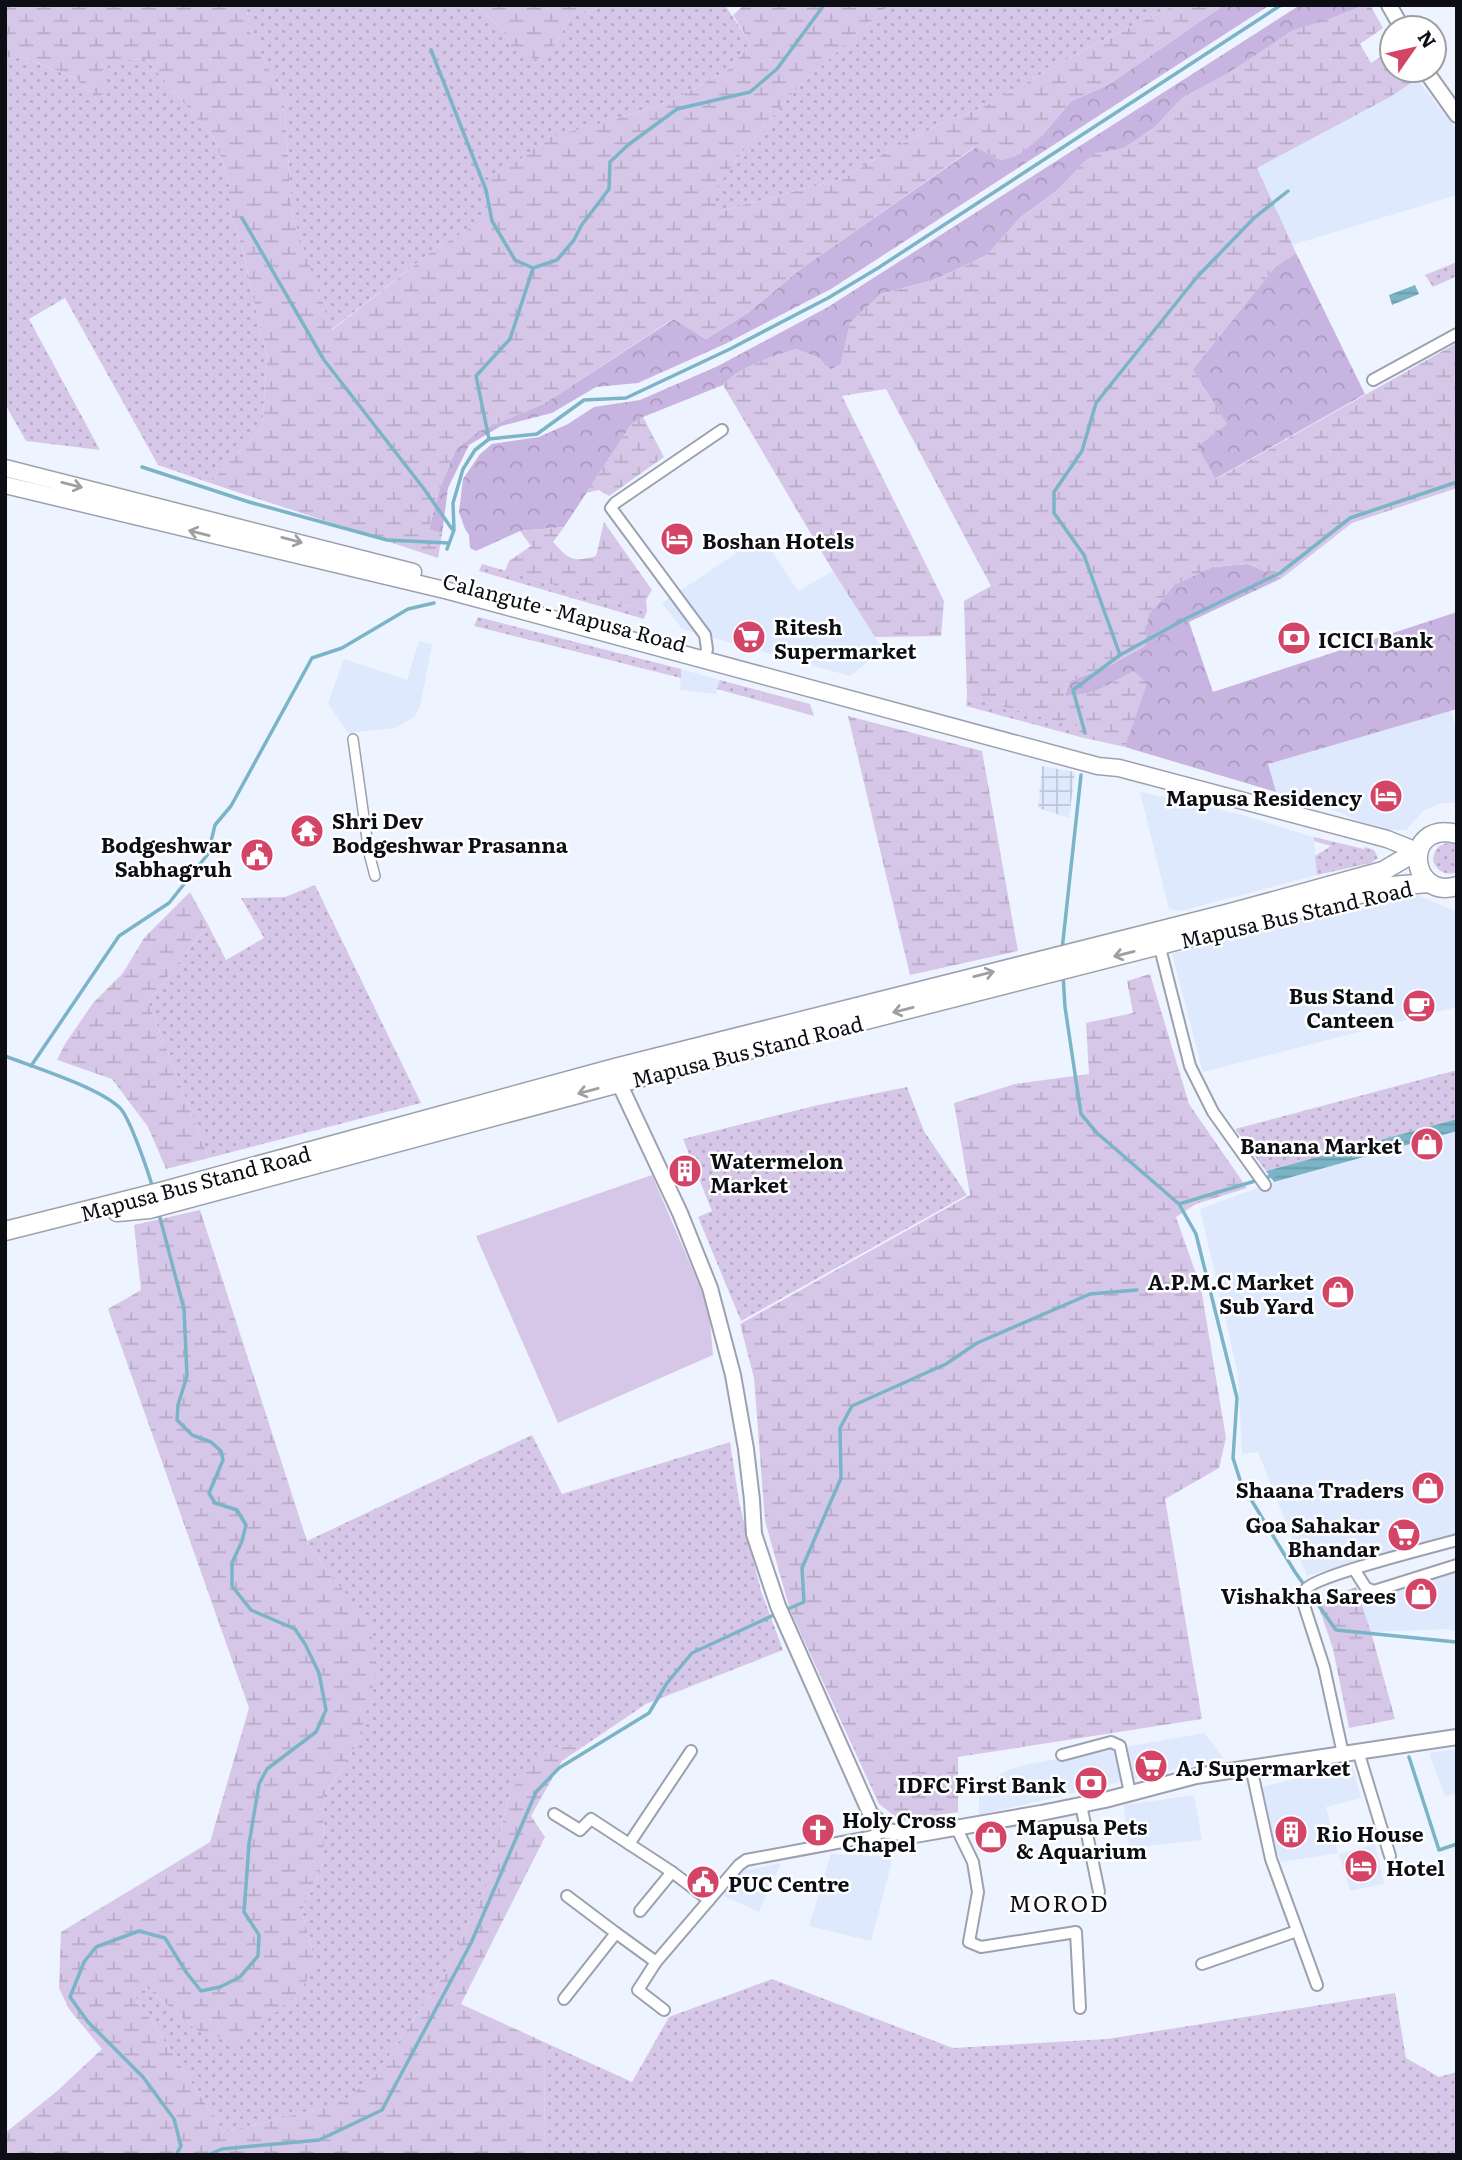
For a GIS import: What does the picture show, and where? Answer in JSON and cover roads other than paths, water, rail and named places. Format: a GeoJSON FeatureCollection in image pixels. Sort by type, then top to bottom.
{"type":"FeatureCollection","features":[{"type":"Feature","properties":{"kind":"main road","name":"Calangute - Mapusa Road"},"geometry":{"type":"LineString","coordinates":[[5,468],[270,535],[1098,765],[1119,768],[1387,839],[1417,851]]}},
{"type":"Feature","properties":{"kind":"main road","name":"Calangute - Mapusa Road"},"geometry":{"type":"LineString","coordinates":[[5,485],[705,654]]}},
{"type":"Feature","properties":{"kind":"main road","name":"Mapusa Bus Stand Road"},"geometry":{"type":"LineString","coordinates":[[617,1076],[1382,871],[1417,851],[1422,842],[1431,835],[1443,831],[1457,834]]}},
{"type":"Feature","properties":{"kind":"main road"},"geometry":{"type":"LineString","coordinates":[[1417,851],[1422,875],[1429,883]]}},
{"type":"Feature","properties":{"kind":"main road","name":"Mapusa Bus Stand Road"},"geometry":{"type":"LineString","coordinates":[[5,1231],[617,1076],[1391,886],[1429,883],[1438,888],[1449,889],[1457,886]]}},
{"type":"Feature","properties":{"kind":"street"},"geometry":{"type":"LineString","coordinates":[[1436,84],[1457,115]]}},
{"type":"Feature","properties":{"kind":"street"},"geometry":{"type":"LineString","coordinates":[[1373,380],[1457,334]]}},
{"type":"Feature","properties":{"kind":"street"},"geometry":{"type":"LineString","coordinates":[[705,654],[705,635],[611,508],[722,430]]}},
{"type":"Feature","properties":{"kind":"street"},"geometry":{"type":"LineString","coordinates":[[354,739],[369,853],[375,876]]}},
{"type":"Feature","properties":{"kind":"street"},"geometry":{"type":"LineString","coordinates":[[1159,944],[1190,1066],[1213,1112],[1265,1185]]}},
{"type":"Feature","properties":{"kind":"street"},"geometry":{"type":"LineString","coordinates":[[617,1076],[680,1213],[710,1288],[733,1375],[746,1449],[754,1534],[780,1611],[870,1813],[887,1831]]}},
{"type":"Feature","properties":{"kind":"street"},"geometry":{"type":"LineString","coordinates":[[1390,1856],[1351,1753],[1302,1599],[1305,1590],[1313,1583],[1457,1540]]}},
{"type":"Feature","properties":{"kind":"street"},"geometry":{"type":"LineString","coordinates":[[1354,1569],[1366,1588],[1374,1591],[1457,1565]]}},
{"type":"Feature","properties":{"kind":"street"},"geometry":{"type":"LineString","coordinates":[[664,2010],[638,1990],[656,1962],[739,1864],[746,1860],[869,1837],[887,1831],[915,1835],[957,1829],[1081,1805],[1196,1776],[1457,1737]]}},
{"type":"Feature","properties":{"kind":"street"},"geometry":{"type":"LineString","coordinates":[[1062,1755],[1111,1742],[1117,1744],[1120,1746],[1130,1793]]}},
{"type":"Feature","properties":{"kind":"street"},"geometry":{"type":"LineString","coordinates":[[629,1844],[691,1751]]}},
{"type":"Feature","properties":{"kind":"street"},"geometry":{"type":"LineString","coordinates":[[1251,1767],[1271,1859],[1317,1985]]}},
{"type":"Feature","properties":{"kind":"street"},"geometry":{"type":"LineString","coordinates":[[1081,1805],[1099,1892]]}},
{"type":"Feature","properties":{"kind":"street"},"geometry":{"type":"LineString","coordinates":[[554,1814],[580,1830],[591,1819],[672,1872],[709,1900]]}},
{"type":"Feature","properties":{"kind":"street"},"geometry":{"type":"LineString","coordinates":[[957,1829],[973,1861],[978,1892],[969,1942],[981,1947],[1076,1932],[1080,2008]]}},
{"type":"Feature","properties":{"kind":"street"},"geometry":{"type":"LineString","coordinates":[[640,1911],[672,1872]]}},
{"type":"Feature","properties":{"kind":"street"},"geometry":{"type":"LineString","coordinates":[[566,1896],[656,1962]]}},
{"type":"Feature","properties":{"kind":"street"},"geometry":{"type":"LineString","coordinates":[[1202,1964],[1297,1931]]}},
{"type":"Feature","properties":{"kind":"street"},"geometry":{"type":"LineString","coordinates":[[564,1999],[616,1933]]}},
{"type":"Feature","properties":{"kind":"water"},"geometry":{"type":"Polygon","coordinates":[[[1415,285],[1419,294],[1392,305],[1389,295],[1415,285]]]}},
{"type":"Feature","properties":{"kind":"water"},"geometry":{"type":"Polygon","coordinates":[[[1457,1119],[1457,1131],[1274,1182],[1266,1171],[1457,1119]]]}},
{"type":"Feature","properties":{"kind":"waterway"},"geometry":{"type":"LineString","coordinates":[[489,439],[476,376],[510,339],[533,268],[557,260],[609,189],[610,162],[628,145],[677,109],[750,92],[777,69],[824,5]]}},
{"type":"Feature","properties":{"kind":"waterway"},"geometry":{"type":"LineString","coordinates":[[447,549],[454,530],[453,503],[463,469],[475,450],[489,439],[537,434],[584,400],[626,398],[730,349],[828,298],[1281,5]]}},
{"type":"Feature","properties":{"kind":"waterway"},"geometry":{"type":"LineString","coordinates":[[431,50],[486,190],[492,221],[515,260],[533,268]]}},
{"type":"Feature","properties":{"kind":"waterway"},"geometry":{"type":"LineString","coordinates":[[1120,655],[1084,555],[1054,513],[1054,492],[1082,451],[1096,403],[1197,277],[1254,218],[1288,191]]}},
{"type":"Feature","properties":{"kind":"waterway"},"geometry":{"type":"LineString","coordinates":[[242,218],[324,360],[452,529]]}},
{"type":"Feature","properties":{"kind":"waterway"},"geometry":{"type":"LineString","coordinates":[[142,467],[249,502],[387,540],[449,543]]}},
{"type":"Feature","properties":{"kind":"waterway"},"geometry":{"type":"LineString","coordinates":[[1085,733],[1073,690],[1120,655],[1187,618],[1280,573],[1350,518],[1457,482]]}},
{"type":"Feature","properties":{"kind":"waterway"},"geometry":{"type":"LineString","coordinates":[[31,1066],[119,936],[169,903],[208,854],[215,825],[231,806],[312,658],[342,648],[408,609],[434,603]]}},
{"type":"Feature","properties":{"kind":"waterway"},"geometry":{"type":"LineString","coordinates":[[1062,950],[1081,775]]}},
{"type":"Feature","properties":{"kind":"waterway"},"geometry":{"type":"LineString","coordinates":[[1063,975],[1065,1007],[1081,1114],[1097,1133],[1179,1204],[1196,1234],[1237,1398],[1233,1458],[1241,1483],[1295,1572],[1336,1630],[1456,1642]]}},
{"type":"Feature","properties":{"kind":"waterway"},"geometry":{"type":"LineString","coordinates":[[5,1056],[82,1085],[120,1108],[134,1134],[153,1189]]}},
{"type":"Feature","properties":{"kind":"waterway"},"geometry":{"type":"LineString","coordinates":[[1179,1204],[1275,1175]]}},
{"type":"Feature","properties":{"kind":"waterway"},"geometry":{"type":"LineString","coordinates":[[159,1214],[184,1309],[187,1376],[178,1405],[177,1420],[192,1435],[211,1442],[221,1451],[223,1460],[209,1493],[215,1503],[237,1510],[246,1525],[232,1563],[232,1586],[251,1610],[295,1629],[319,1673],[326,1710],[316,1732],[267,1769],[259,1784],[249,1844],[244,1912],[259,1935],[258,1956],[240,1977],[220,1987],[201,1991],[165,1938],[139,1931],[96,1947],[84,1962],[70,1997],[88,2022],[143,2077],[174,2119],[181,2146],[176,2155]]}},
{"type":"Feature","properties":{"kind":"waterway"},"geometry":{"type":"LineString","coordinates":[[783,1611],[804,1602],[802,1568],[841,1478],[840,1428],[852,1406],[946,1364],[977,1343],[1090,1294],[1137,1290]]}},
{"type":"Feature","properties":{"kind":"waterway"},"geometry":{"type":"LineString","coordinates":[[208,2155],[222,2149],[319,2140],[382,2110],[471,1943],[536,1792],[559,1768],[649,1713],[667,1683],[692,1653],[776,1614]]}},
{"type":"Feature","properties":{"kind":"waterway"},"geometry":{"type":"LineString","coordinates":[[1409,1757],[1439,1850],[1457,1844]]}},
{"type":"Feature","properties":{"kind":"place","name":"Boshan Hotels"},"geometry":{"type":"Point","coordinates":[677,539]}},
{"type":"Feature","properties":{"kind":"place","name":"Ritesh Supermarket"},"geometry":{"type":"Point","coordinates":[749,637]}},
{"type":"Feature","properties":{"kind":"place","name":"ICICI Bank"},"geometry":{"type":"Point","coordinates":[1294,638]}},
{"type":"Feature","properties":{"kind":"place","name":"Mapusa Residency"},"geometry":{"type":"Point","coordinates":[1386,796]}},
{"type":"Feature","properties":{"kind":"place","name":"Shri Dev Bodgeshwar Prasanna"},"geometry":{"type":"Point","coordinates":[307,831]}},
{"type":"Feature","properties":{"kind":"place","name":"Bodgeshwar Sabhagruh"},"geometry":{"type":"Point","coordinates":[257,855]}},
{"type":"Feature","properties":{"kind":"place","name":"Bus Stand Canteen"},"geometry":{"type":"Point","coordinates":[1419,1006]}},
{"type":"Feature","properties":{"kind":"place","name":"Banana Market"},"geometry":{"type":"Point","coordinates":[1427,1144]}},
{"type":"Feature","properties":{"kind":"place","name":"Watermelon Market"},"geometry":{"type":"Point","coordinates":[685,1171]}},
{"type":"Feature","properties":{"kind":"place","name":"A.P.M.C Market Sub Yard"},"geometry":{"type":"Point","coordinates":[1338,1292]}},
{"type":"Feature","properties":{"kind":"place","name":"Shaana Traders"},"geometry":{"type":"Point","coordinates":[1428,1488]}},
{"type":"Feature","properties":{"kind":"place","name":"Goa Sahakar Bhandar"},"geometry":{"type":"Point","coordinates":[1404,1535]}},
{"type":"Feature","properties":{"kind":"place","name":"Vishakha Sarees"},"geometry":{"type":"Point","coordinates":[1421,1594]}},
{"type":"Feature","properties":{"kind":"place","name":"AJ Supermarket"},"geometry":{"type":"Point","coordinates":[1151,1766]}},
{"type":"Feature","properties":{"kind":"place","name":"IDFC First Bank"},"geometry":{"type":"Point","coordinates":[1091,1783]}},
{"type":"Feature","properties":{"kind":"place","name":"Holy Cross Chapel"},"geometry":{"type":"Point","coordinates":[818,1830]}},
{"type":"Feature","properties":{"kind":"place","name":"Rio House"},"geometry":{"type":"Point","coordinates":[1291,1832]}},
{"type":"Feature","properties":{"kind":"place","name":"Mapusa Pets & Aquarium"},"geometry":{"type":"Point","coordinates":[991,1837]}},
{"type":"Feature","properties":{"kind":"place","name":"Hotel"},"geometry":{"type":"Point","coordinates":[1361,1866]}},
{"type":"Feature","properties":{"kind":"place","name":"PUC Centre"},"geometry":{"type":"Point","coordinates":[703,1882]}},
{"type":"Feature","properties":{"kind":"district","name":"MOROD"},"geometry":{"type":"Point","coordinates":[1059,1902]}}]}
